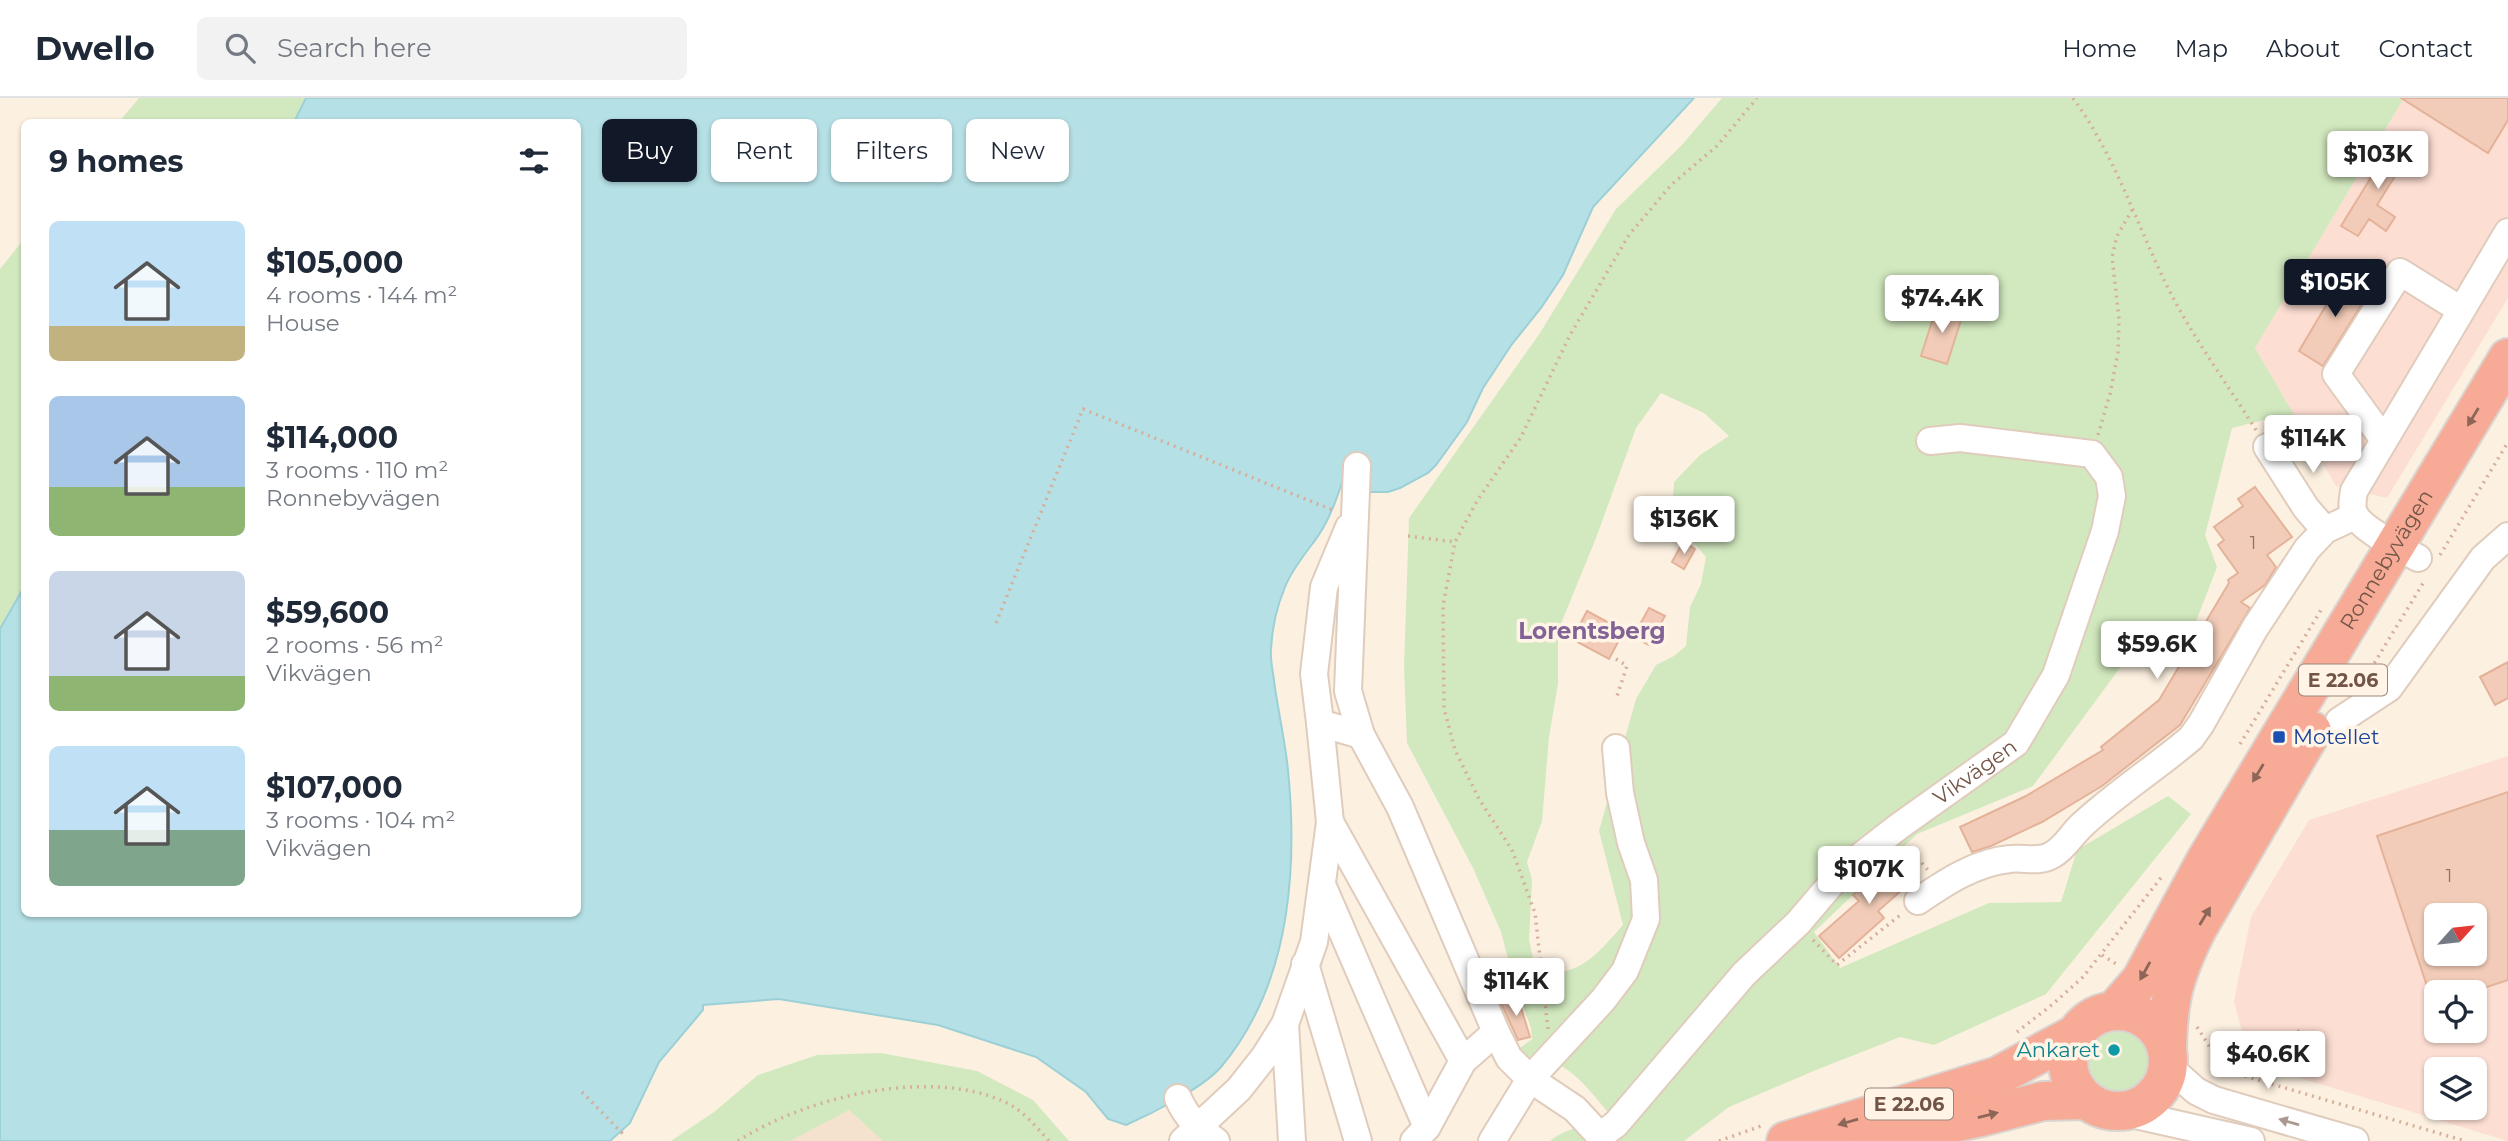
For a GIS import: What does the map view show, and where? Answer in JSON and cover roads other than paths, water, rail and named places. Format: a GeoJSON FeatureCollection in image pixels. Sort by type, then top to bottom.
{"type":"FeatureCollection","features":[{"type":"Feature","properties":{"kind":"highway","name":"Ronnebyvägen"},"geometry":{"type":"LineString","coordinates":[[2115,1011],[2141,980],[2206,860],[2420,559],[2508,358]]}},
{"type":"Feature","properties":{"kind":"highway","name":"Ronnebyvägen"},"geometry":{"type":"LineString","coordinates":[[2167,1058],[2171,993],[2183,957],[2197,929],[2324,711],[2420,559],[2508,410]]}},
{"type":"Feature","properties":{"kind":"highway","name":"E 22.06"},"geometry":{"type":"LineString","coordinates":[[1775,1133],[1998,1076],[2076,1034],[2092,1018],[2115,1011]]}},
{"type":"Feature","properties":{"kind":"highway"},"geometry":{"type":"LineString","coordinates":[[2115,1011],[2134,1014],[2146,1020],[2160,1034],[2167,1058]]}},
{"type":"Feature","properties":{"kind":"highway"},"geometry":{"type":"LineString","coordinates":[[2076,1034],[2068,1065],[2076,1087],[2102,1105]]}},
{"type":"Feature","properties":{"kind":"highway","name":"E 22.06"},"geometry":{"type":"LineString","coordinates":[[1871,1141],[1981,1118],[2043,1101],[2133,1109],[2152,1098],[2164,1080],[2167,1058]]}},
{"type":"Feature","properties":{"kind":"street"},"geometry":{"type":"LineString","coordinates":[[2420,559],[2363,524],[2355,516],[2352,508],[2354,491],[2508,232]]}},
{"type":"Feature","properties":{"kind":"street"},"geometry":{"type":"LineString","coordinates":[[2384,440],[2336,374],[2400,272],[2461,310]]}},
{"type":"Feature","properties":{"kind":"street","name":"Vikvägen"},"geometry":{"type":"LineString","coordinates":[[1356,466],[1348,513],[1348,691],[1361,735],[1400,807],[1509,1058],[1530,1079],[1575,1110],[1602,1139],[1744,974],[1798,923],[1844,869],[2015,743],[2056,675],[2105,531],[2112,496],[2109,477],[2092,454],[1959,438],[1930,442]]}},
{"type":"Feature","properties":{"kind":"street"},"geometry":{"type":"LineString","coordinates":[[2266,447],[2306,508],[2325,530]]}},
{"type":"Feature","properties":{"kind":"street"},"geometry":{"type":"LineString","coordinates":[[1178,1098],[1199,1137],[1265,1056],[1285,1024],[1314,942],[1331,822],[1314,674],[1324,586],[1348,513]]}},
{"type":"Feature","properties":{"kind":"street"},"geometry":{"type":"LineString","coordinates":[[1918,901],[1950,880],[1986,863],[2012,858],[2042,859],[2051,856],[2082,825],[2191,738],[2255,628],[2307,548],[2325,530],[2355,516]]}},
{"type":"Feature","properties":{"kind":"street"},"geometry":{"type":"LineString","coordinates":[[2339,721],[2389,688],[2483,558],[2508,536]]}},
{"type":"Feature","properties":{"kind":"street"},"geometry":{"type":"LineString","coordinates":[[1320,723],[1361,735]]}},
{"type":"Feature","properties":{"kind":"street"},"geometry":{"type":"LineString","coordinates":[[1492,1141],[1530,1079],[1603,1000],[1625,971],[1646,919],[1644,880],[1620,793],[1616,748]]}},
{"type":"Feature","properties":{"kind":"street"},"geometry":{"type":"LineString","coordinates":[[1331,822],[1463,1061]]}},
{"type":"Feature","properties":{"kind":"street"},"geometry":{"type":"LineString","coordinates":[[1322,887],[1421,1134]]}},
{"type":"Feature","properties":{"kind":"street"},"geometry":{"type":"LineString","coordinates":[[1305,964],[1358,1141]]}},
{"type":"Feature","properties":{"kind":"street"},"geometry":{"type":"LineString","coordinates":[[1285,1024],[1292,1141]]}},
{"type":"Feature","properties":{"kind":"street"},"geometry":{"type":"LineString","coordinates":[[1421,1134],[1463,1061],[1496,1032]]}},
{"type":"Feature","properties":{"kind":"street"},"geometry":{"type":"LineString","coordinates":[[2167,1058],[2196,1091],[2214,1100],[2355,1141]]}},
{"type":"Feature","properties":{"kind":"street"},"geometry":{"type":"LineString","coordinates":[[2102,1105],[2250,1141]]}},
{"type":"Feature","properties":{"kind":"water"},"geometry":{"type":"Polygon","coordinates":[[[306,98],[1694,98],[1593,207],[1563,275],[1512,344],[1483,388],[1467,422],[1436,465],[1428,473],[1400,488],[1388,492],[1370,492],[1367,460],[1348,460],[1339,492],[1325,525],[1285,587],[1272,634],[1271,661],[1288,770],[1291,809],[1289,887],[1275,964],[1262,1001],[1244,1035],[1221,1067],[1190,1092],[1126,1125],[1108,1119],[1086,1092],[1036,1057],[938,1025],[779,999],[703,1005],[703,1010],[659,1062],[630,1123],[610,1141],[0,1141],[0,629],[21,592],[21,917],[581,917],[581,119],[296,119],[306,98]]]}},
{"type":"Feature","properties":{"kind":"place","name":"Motellet"},"geometry":{"type":"Point","coordinates":[2279,737]}},
{"type":"Feature","properties":{"kind":"place","name":"Ankaret"},"geometry":{"type":"Point","coordinates":[2114,1050]}},
{"type":"Feature","properties":{"kind":"district","name":"Lorentsberg"},"geometry":{"type":"Point","coordinates":[1592,631]}}]}
